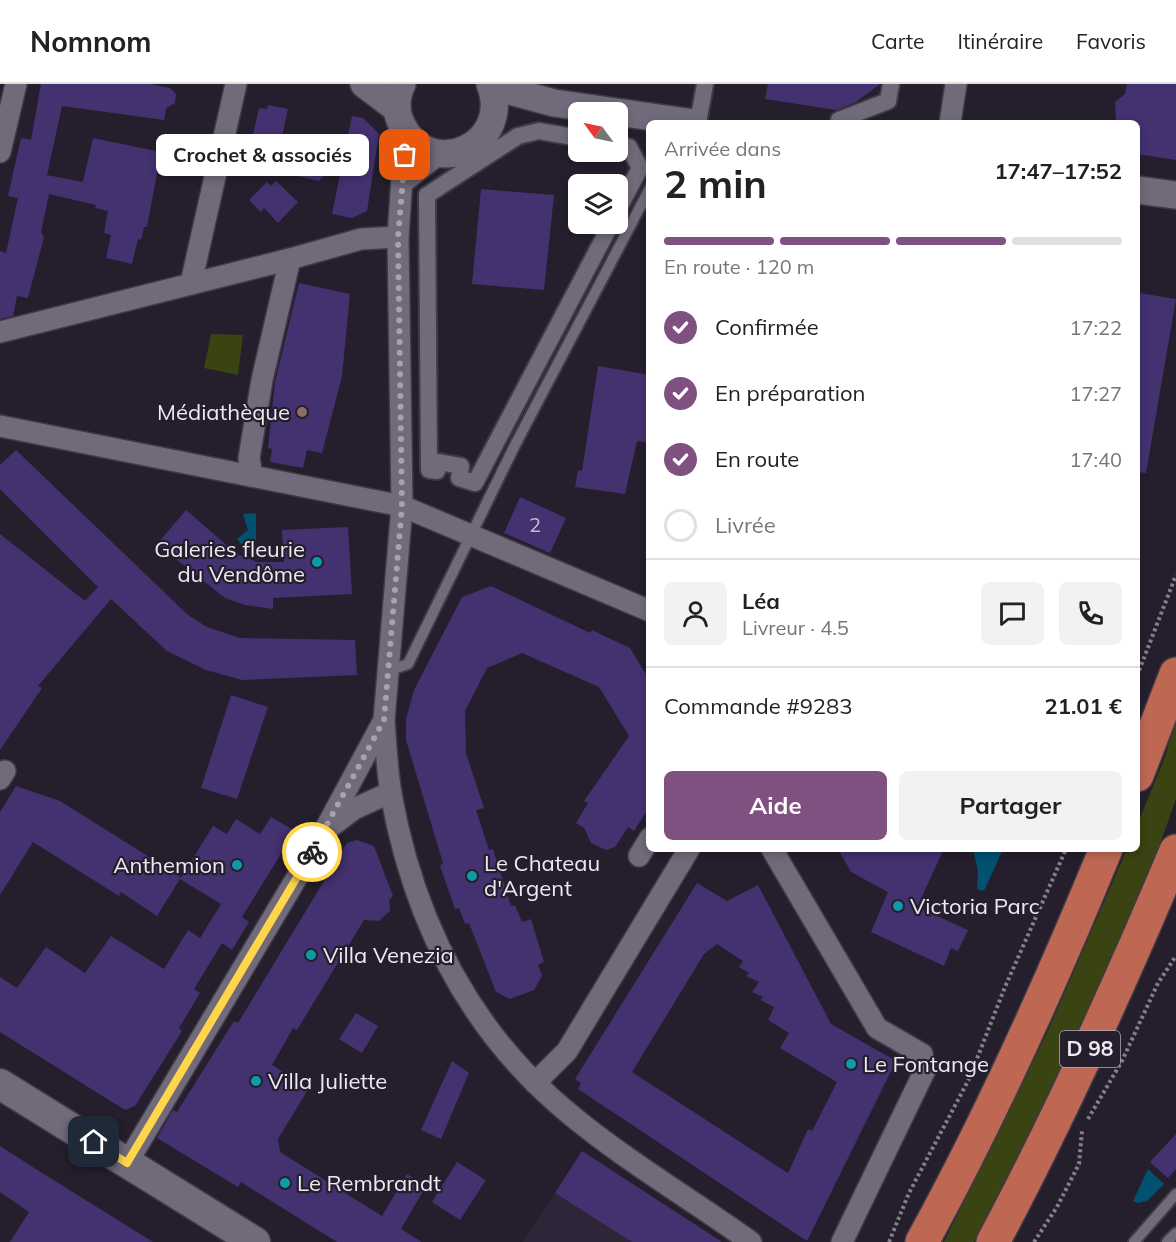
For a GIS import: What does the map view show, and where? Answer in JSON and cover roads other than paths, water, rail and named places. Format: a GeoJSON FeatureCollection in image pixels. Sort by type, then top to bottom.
{"type":"FeatureCollection","features":[{"type":"Feature","properties":{"kind":"highway"},"geometry":{"type":"LineString","coordinates":[[1140,767],[1176,674]]}},
{"type":"Feature","properties":{"kind":"highway","name":"D 98"},"geometry":{"type":"LineString","coordinates":[[993,1242],[1039,1156],[1116,996],[1176,851]]}},
{"type":"Feature","properties":{"kind":"highway","name":"D 98"},"geometry":{"type":"LineString","coordinates":[[922,1242],[986,1122],[1066,945],[1105,852]]}},
{"type":"Feature","properties":{"kind":"main road"},"geometry":{"type":"LineString","coordinates":[[0,1083],[250,1241]]}},
{"type":"Feature","properties":{"kind":"street"},"geometry":{"type":"LineString","coordinates":[[0,152],[16,84]]}},
{"type":"Feature","properties":{"kind":"street"},"geometry":{"type":"LineString","coordinates":[[191,283],[236,84]]}},
{"type":"Feature","properties":{"kind":"street"},"geometry":{"type":"LineString","coordinates":[[364,84],[402,108],[420,146],[439,154]]}},
{"type":"Feature","properties":{"kind":"street"},"geometry":{"type":"LineString","coordinates":[[691,120],[705,84]]}},
{"type":"Feature","properties":{"kind":"street"},"geometry":{"type":"LineString","coordinates":[[839,120],[888,101],[891,84]]}},
{"type":"Feature","properties":{"kind":"street"},"geometry":{"type":"LineString","coordinates":[[950,120],[956,84]]}},
{"type":"Feature","properties":{"kind":"street"},"geometry":{"type":"LineString","coordinates":[[402,183],[439,154],[465,150],[481,138],[492,122],[494,98],[491,85],[554,103],[670,120]]}},
{"type":"Feature","properties":{"kind":"street"},"geometry":{"type":"LineString","coordinates":[[492,122],[554,103]]}},
{"type":"Feature","properties":{"kind":"street"},"geometry":{"type":"LineString","coordinates":[[402,108],[402,183],[398,237],[402,506],[384,720],[390,789],[410,869],[449,968],[469,1004],[490,1032],[535,1083],[573,1116],[751,1242]]}},
{"type":"Feature","properties":{"kind":"street"},"geometry":{"type":"LineString","coordinates":[[568,136],[539,131],[518,136],[427,195],[429,470],[437,471],[439,462],[461,466],[459,478],[475,483],[606,234]]}},
{"type":"Feature","properties":{"kind":"street"},"geometry":{"type":"LineString","coordinates":[[628,147],[640,168],[628,191]]}},
{"type":"Feature","properties":{"kind":"street"},"geometry":{"type":"LineString","coordinates":[[0,332],[290,259],[361,238],[398,237]]}},
{"type":"Feature","properties":{"kind":"street"},"geometry":{"type":"LineString","coordinates":[[252,476],[249,458],[262,380],[290,259]]}},
{"type":"Feature","properties":{"kind":"street"},"geometry":{"type":"LineString","coordinates":[[0,426],[402,506],[646,615]]}},
{"type":"Feature","properties":{"kind":"street"},"geometry":{"type":"LineString","coordinates":[[127,1163],[321,837],[384,720]]}},
{"type":"Feature","properties":{"kind":"street"},"geometry":{"type":"LineString","coordinates":[[349,786],[363,780],[374,779],[390,789]]}},
{"type":"Feature","properties":{"kind":"street"},"geometry":{"type":"LineString","coordinates":[[321,837],[343,816],[390,789]]}},
{"type":"Feature","properties":{"kind":"street"},"geometry":{"type":"LineString","coordinates":[[639,856],[646,844]]}},
{"type":"Feature","properties":{"kind":"street"},"geometry":{"type":"LineString","coordinates":[[535,1083],[567,1051],[687,852]]}},
{"type":"Feature","properties":{"kind":"street"},"geometry":{"type":"LineString","coordinates":[[774,852],[877,1028],[922,1053],[925,1060],[926,1070],[842,1242]]}},
{"type":"Feature","properties":{"kind":"lane"},"geometry":{"type":"LineString","coordinates":[[388,671],[408,664],[470,535],[646,196]]}},
{"type":"Feature","properties":{"kind":"lane"},"geometry":{"type":"LineString","coordinates":[[1134,1242],[1176,1194]]}},
{"type":"Feature","properties":{"kind":"lane"},"geometry":{"type":"LineString","coordinates":[[1167,1242],[1176,1233]]}},
{"type":"Feature","properties":{"kind":"water"},"geometry":{"type":"Polygon","coordinates":[[[256,513],[256,540],[250,546],[242,545],[237,539],[248,530],[243,514],[256,513]]]}},
{"type":"Feature","properties":{"kind":"water"},"geometry":{"type":"Polygon","coordinates":[[[974,852],[1002,852],[982,891],[977,889],[978,871],[974,852]]]}},
{"type":"Feature","properties":{"kind":"water"},"geometry":{"type":"Polygon","coordinates":[[[1148,1169],[1164,1184],[1147,1201],[1138,1203],[1133,1201],[1148,1169]]]}},
{"type":"Feature","properties":{"kind":"place","name":"Crochet & associés"},"geometry":{"type":"Point","coordinates":[405,155]}},
{"type":"Feature","properties":{"kind":"place","name":"Médiathèque"},"geometry":{"type":"Point","coordinates":[302,412]}},
{"type":"Feature","properties":{"kind":"place","name":"Galeries fleurie du Vendôme"},"geometry":{"type":"Point","coordinates":[317,562]}},
{"type":"Feature","properties":{"kind":"place","name":"Anthemion"},"geometry":{"type":"Point","coordinates":[237,865]}},
{"type":"Feature","properties":{"kind":"place","name":"Le Chateau d'Argent"},"geometry":{"type":"Point","coordinates":[472,876]}},
{"type":"Feature","properties":{"kind":"place","name":"Victoria Parc"},"geometry":{"type":"Point","coordinates":[898,906]}},
{"type":"Feature","properties":{"kind":"place","name":"Villa Venezia"},"geometry":{"type":"Point","coordinates":[311,955]}},
{"type":"Feature","properties":{"kind":"place","name":"Le Fontange"},"geometry":{"type":"Point","coordinates":[851,1064]}},
{"type":"Feature","properties":{"kind":"place","name":"Villa Juliette"},"geometry":{"type":"Point","coordinates":[256,1081]}},
{"type":"Feature","properties":{"kind":"place","name":"Le Rembrandt"},"geometry":{"type":"Point","coordinates":[285,1183]}}]}
